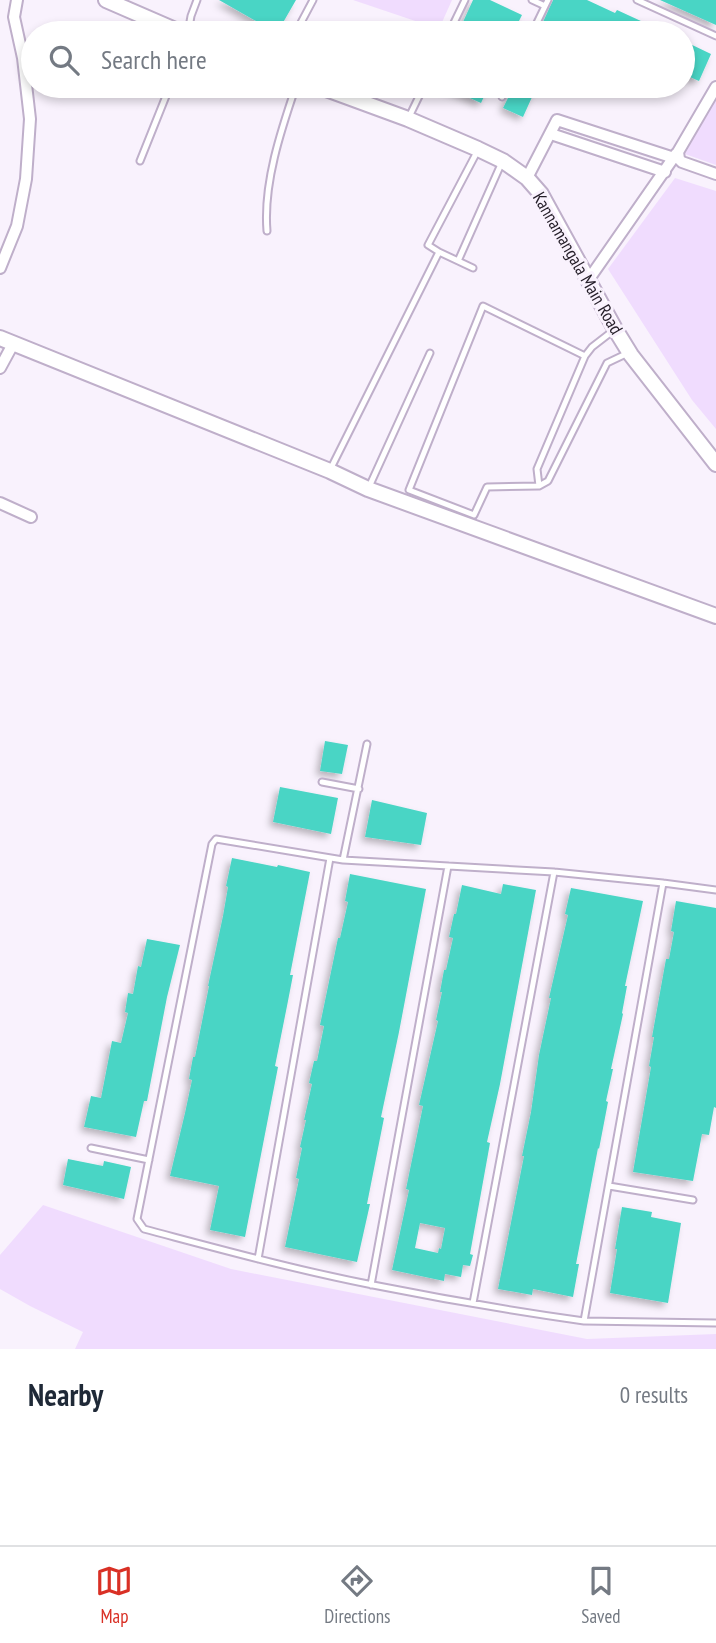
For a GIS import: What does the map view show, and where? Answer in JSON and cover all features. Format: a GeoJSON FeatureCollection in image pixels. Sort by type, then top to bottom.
{"type":"FeatureCollection","features":[{"type":"Feature","properties":{"kind":"street"},"geometry":{"type":"LineString","coordinates":[[17,0],[14,18],[21,49]]}},
{"type":"Feature","properties":{"kind":"street"},"geometry":{"type":"LineString","coordinates":[[110,1],[155,21]]}},
{"type":"Feature","properties":{"kind":"street"},"geometry":{"type":"LineString","coordinates":[[589,279],[665,172],[716,87]]}},
{"type":"Feature","properties":{"kind":"street"},"geometry":{"type":"LineString","coordinates":[[0,268],[17,226],[26,179],[30,119],[28,98]]}},
{"type":"Feature","properties":{"kind":"street","name":"Kannamangala Main Road"},"geometry":{"type":"LineString","coordinates":[[351,98],[478,149],[503,161],[527,178],[541,194],[630,352],[716,464]]}},
{"type":"Feature","properties":{"kind":"street"},"geometry":{"type":"LineString","coordinates":[[527,178],[556,121],[559,120],[676,155],[682,162],[716,174]]}},
{"type":"Feature","properties":{"kind":"street"},"geometry":{"type":"LineString","coordinates":[[551,134],[665,172]]}},
{"type":"Feature","properties":{"kind":"street"},"geometry":{"type":"LineString","coordinates":[[0,368],[6,341],[330,471],[368,489],[716,616]]}},
{"type":"Feature","properties":{"kind":"street"},"geometry":{"type":"LineString","coordinates":[[0,503],[31,517]]}},
{"type":"Feature","properties":{"kind":"lane"},"geometry":{"type":"LineString","coordinates":[[190,21],[197,0]]}},
{"type":"Feature","properties":{"kind":"lane"},"geometry":{"type":"LineString","coordinates":[[302,21],[313,0]]}},
{"type":"Feature","properties":{"kind":"lane"},"geometry":{"type":"LineString","coordinates":[[455,21],[465,0]]}},
{"type":"Feature","properties":{"kind":"lane"},"geometry":{"type":"LineString","coordinates":[[532,0],[547,3],[538,21]]}},
{"type":"Feature","properties":{"kind":"lane"},"geometry":{"type":"LineString","coordinates":[[637,0],[683,21]]}},
{"type":"Feature","properties":{"kind":"lane"},"geometry":{"type":"LineString","coordinates":[[695,26],[716,36]]}},
{"type":"Feature","properties":{"kind":"lane"},"geometry":{"type":"LineString","coordinates":[[140,161],[165,98]]}},
{"type":"Feature","properties":{"kind":"lane"},"geometry":{"type":"LineString","coordinates":[[267,231],[266,211],[271,178],[292,98]]}},
{"type":"Feature","properties":{"kind":"lane"},"geometry":{"type":"LineString","coordinates":[[408,119],[418,98]]}},
{"type":"Feature","properties":{"kind":"lane"},"geometry":{"type":"LineString","coordinates":[[473,268],[439,253],[428,245],[478,149]]}},
{"type":"Feature","properties":{"kind":"lane"},"geometry":{"type":"LineString","coordinates":[[458,261],[503,161]]}},
{"type":"Feature","properties":{"kind":"lane"},"geometry":{"type":"LineString","coordinates":[[330,471],[439,253]]}},
{"type":"Feature","properties":{"kind":"lane"},"geometry":{"type":"LineString","coordinates":[[585,356],[483,306],[409,490],[474,515],[487,487],[539,486],[548,481],[607,363],[630,352]]}},
{"type":"Feature","properties":{"kind":"lane"},"geometry":{"type":"LineString","coordinates":[[539,486],[537,469],[585,356],[615,329]]}},
{"type":"Feature","properties":{"kind":"lane"},"geometry":{"type":"LineString","coordinates":[[368,489],[430,353]]}},
{"type":"Feature","properties":{"kind":"lane"},"geometry":{"type":"LineString","coordinates":[[343,860],[367,744]]}},
{"type":"Feature","properties":{"kind":"lane"},"geometry":{"type":"LineString","coordinates":[[322,782],[359,789]]}},
{"type":"Feature","properties":{"kind":"lane"},"geometry":{"type":"LineString","coordinates":[[716,890],[554,872],[343,860],[216,839],[212,844],[137,1219],[144,1229],[258,1259],[473,1303],[584,1321],[716,1323]]}},
{"type":"Feature","properties":{"kind":"lane"},"geometry":{"type":"LineString","coordinates":[[258,1259],[330,858]]}},
{"type":"Feature","properties":{"kind":"lane"},"geometry":{"type":"LineString","coordinates":[[371,1284],[448,866]]}},
{"type":"Feature","properties":{"kind":"lane"},"geometry":{"type":"LineString","coordinates":[[473,1303],[554,872]]}},
{"type":"Feature","properties":{"kind":"lane"},"geometry":{"type":"LineString","coordinates":[[584,1321],[663,883]]}},
{"type":"Feature","properties":{"kind":"lane"},"geometry":{"type":"LineString","coordinates":[[91,1148],[149,1160]]}},
{"type":"Feature","properties":{"kind":"lane"},"geometry":{"type":"LineString","coordinates":[[609,1186],[693,1200]]}},
{"type":"Feature","properties":{"kind":"shaded area"},"geometry":{"type":"Polygon","coordinates":[[[353,0],[452,0],[443,21],[415,21],[353,0]]]}},
{"type":"Feature","properties":{"kind":"shaded area"},"geometry":{"type":"Polygon","coordinates":[[[716,98],[716,165],[685,154],[716,98]]]}},
{"type":"Feature","properties":{"kind":"shaded area"},"geometry":{"type":"Polygon","coordinates":[[[675,178],[716,191],[716,429],[692,400],[608,269],[675,178]]]}},
{"type":"Feature","properties":{"kind":"shaded area"},"geometry":{"type":"Polygon","coordinates":[[[43,1205],[231,1269],[587,1339],[716,1334],[716,1349],[75,1349],[83,1332],[0,1289],[0,1255],[43,1205]]]}},
{"type":"Feature","properties":{"kind":"building"},"geometry":{"type":"Polygon","coordinates":[[[219,0],[296,0],[284,21],[256,21],[219,0]]]}},
{"type":"Feature","properties":{"kind":"building"},"geometry":{"type":"Polygon","coordinates":[[[473,0],[490,0],[522,15],[519,21],[463,21],[473,0]]]}},
{"type":"Feature","properties":{"kind":"building"},"geometry":{"type":"Polygon","coordinates":[[[553,0],[587,0],[641,21],[543,21],[553,0]]]}},
{"type":"Feature","properties":{"kind":"building"},"geometry":{"type":"Polygon","coordinates":[[[660,0],[716,0],[716,25],[660,0]]]}},
{"type":"Feature","properties":{"kind":"building"},"geometry":{"type":"Polygon","coordinates":[[[695,46],[711,54],[699,81],[695,79],[695,46]]]}},
{"type":"Feature","properties":{"kind":"building"},"geometry":{"type":"Polygon","coordinates":[[[470,98],[483,98],[481,103],[470,98]]]}},
{"type":"Feature","properties":{"kind":"building"},"geometry":{"type":"Polygon","coordinates":[[[508,98],[532,98],[523,117],[503,108],[508,98]]]}},
{"type":"Feature","properties":{"kind":"building"},"geometry":{"type":"Polygon","coordinates":[[[325,741],[348,745],[342,774],[320,771],[325,741]]]}},
{"type":"Feature","properties":{"kind":"building"},"geometry":{"type":"Polygon","coordinates":[[[280,787],[338,798],[331,834],[273,822],[280,787]]]}},
{"type":"Feature","properties":{"kind":"building"},"geometry":{"type":"Polygon","coordinates":[[[372,800],[427,813],[421,845],[365,837],[372,800]]]}},
{"type":"Feature","properties":{"kind":"building"},"geometry":{"type":"Polygon","coordinates":[[[232,858],[310,872],[275,1066],[278,1067],[245,1237],[210,1230],[219,1186],[170,1176],[192,1080],[189,1079],[223,916],[232,858]]]}},
{"type":"Feature","properties":{"kind":"building"},"geometry":{"type":"Polygon","coordinates":[[[350,874],[426,889],[381,1117],[384,1118],[367,1204],[370,1204],[357,1262],[285,1247],[299,1179],[296,1178],[302,1148],[300,1147],[312,1084],[309,1083],[314,1061],[317,1061],[324,1026],[320,1025],[348,902],[345,901],[350,874]]]}},
{"type":"Feature","properties":{"kind":"building"},"geometry":{"type":"Polygon","coordinates":[[[503,884],[536,890],[487,1142],[490,1143],[470,1266],[463,1265],[461,1277],[445,1274],[444,1281],[392,1270],[423,1106],[419,1105],[438,1021],[436,1020],[444,970],[453,938],[449,937],[462,885],[501,894],[503,884]],[[420,1223],[415,1248],[438,1253],[445,1228],[420,1223]]]}},
{"type":"Feature","properties":{"kind":"building"},"geometry":{"type":"Polygon","coordinates":[[[571,888],[643,901],[625,986],[623,1014],[576,1264],[579,1264],[573,1297],[533,1289],[532,1295],[498,1289],[571,888]]]}},
{"type":"Feature","properties":{"kind":"building"},"geometry":{"type":"Polygon","coordinates":[[[676,901],[716,908],[716,1108],[714,1107],[709,1135],[702,1134],[693,1181],[633,1172],[651,1067],[652,1037],[666,959],[669,959],[674,932],[671,931],[676,901]]]}},
{"type":"Feature","properties":{"kind":"building"},"geometry":{"type":"Polygon","coordinates":[[[147,939],[180,945],[147,1101],[144,1101],[136,1137],[84,1127],[91,1096],[101,1098],[112,1041],[121,1043],[128,1013],[125,1012],[128,993],[133,994],[147,939]]]}},
{"type":"Feature","properties":{"kind":"building"},"geometry":{"type":"Polygon","coordinates":[[[68,1159],[103,1166],[104,1161],[131,1167],[124,1199],[63,1185],[68,1159]]]}},
{"type":"Feature","properties":{"kind":"building"},"geometry":{"type":"Polygon","coordinates":[[[622,1207],[652,1212],[651,1217],[681,1223],[668,1303],[610,1293],[622,1207]]]}}]}
